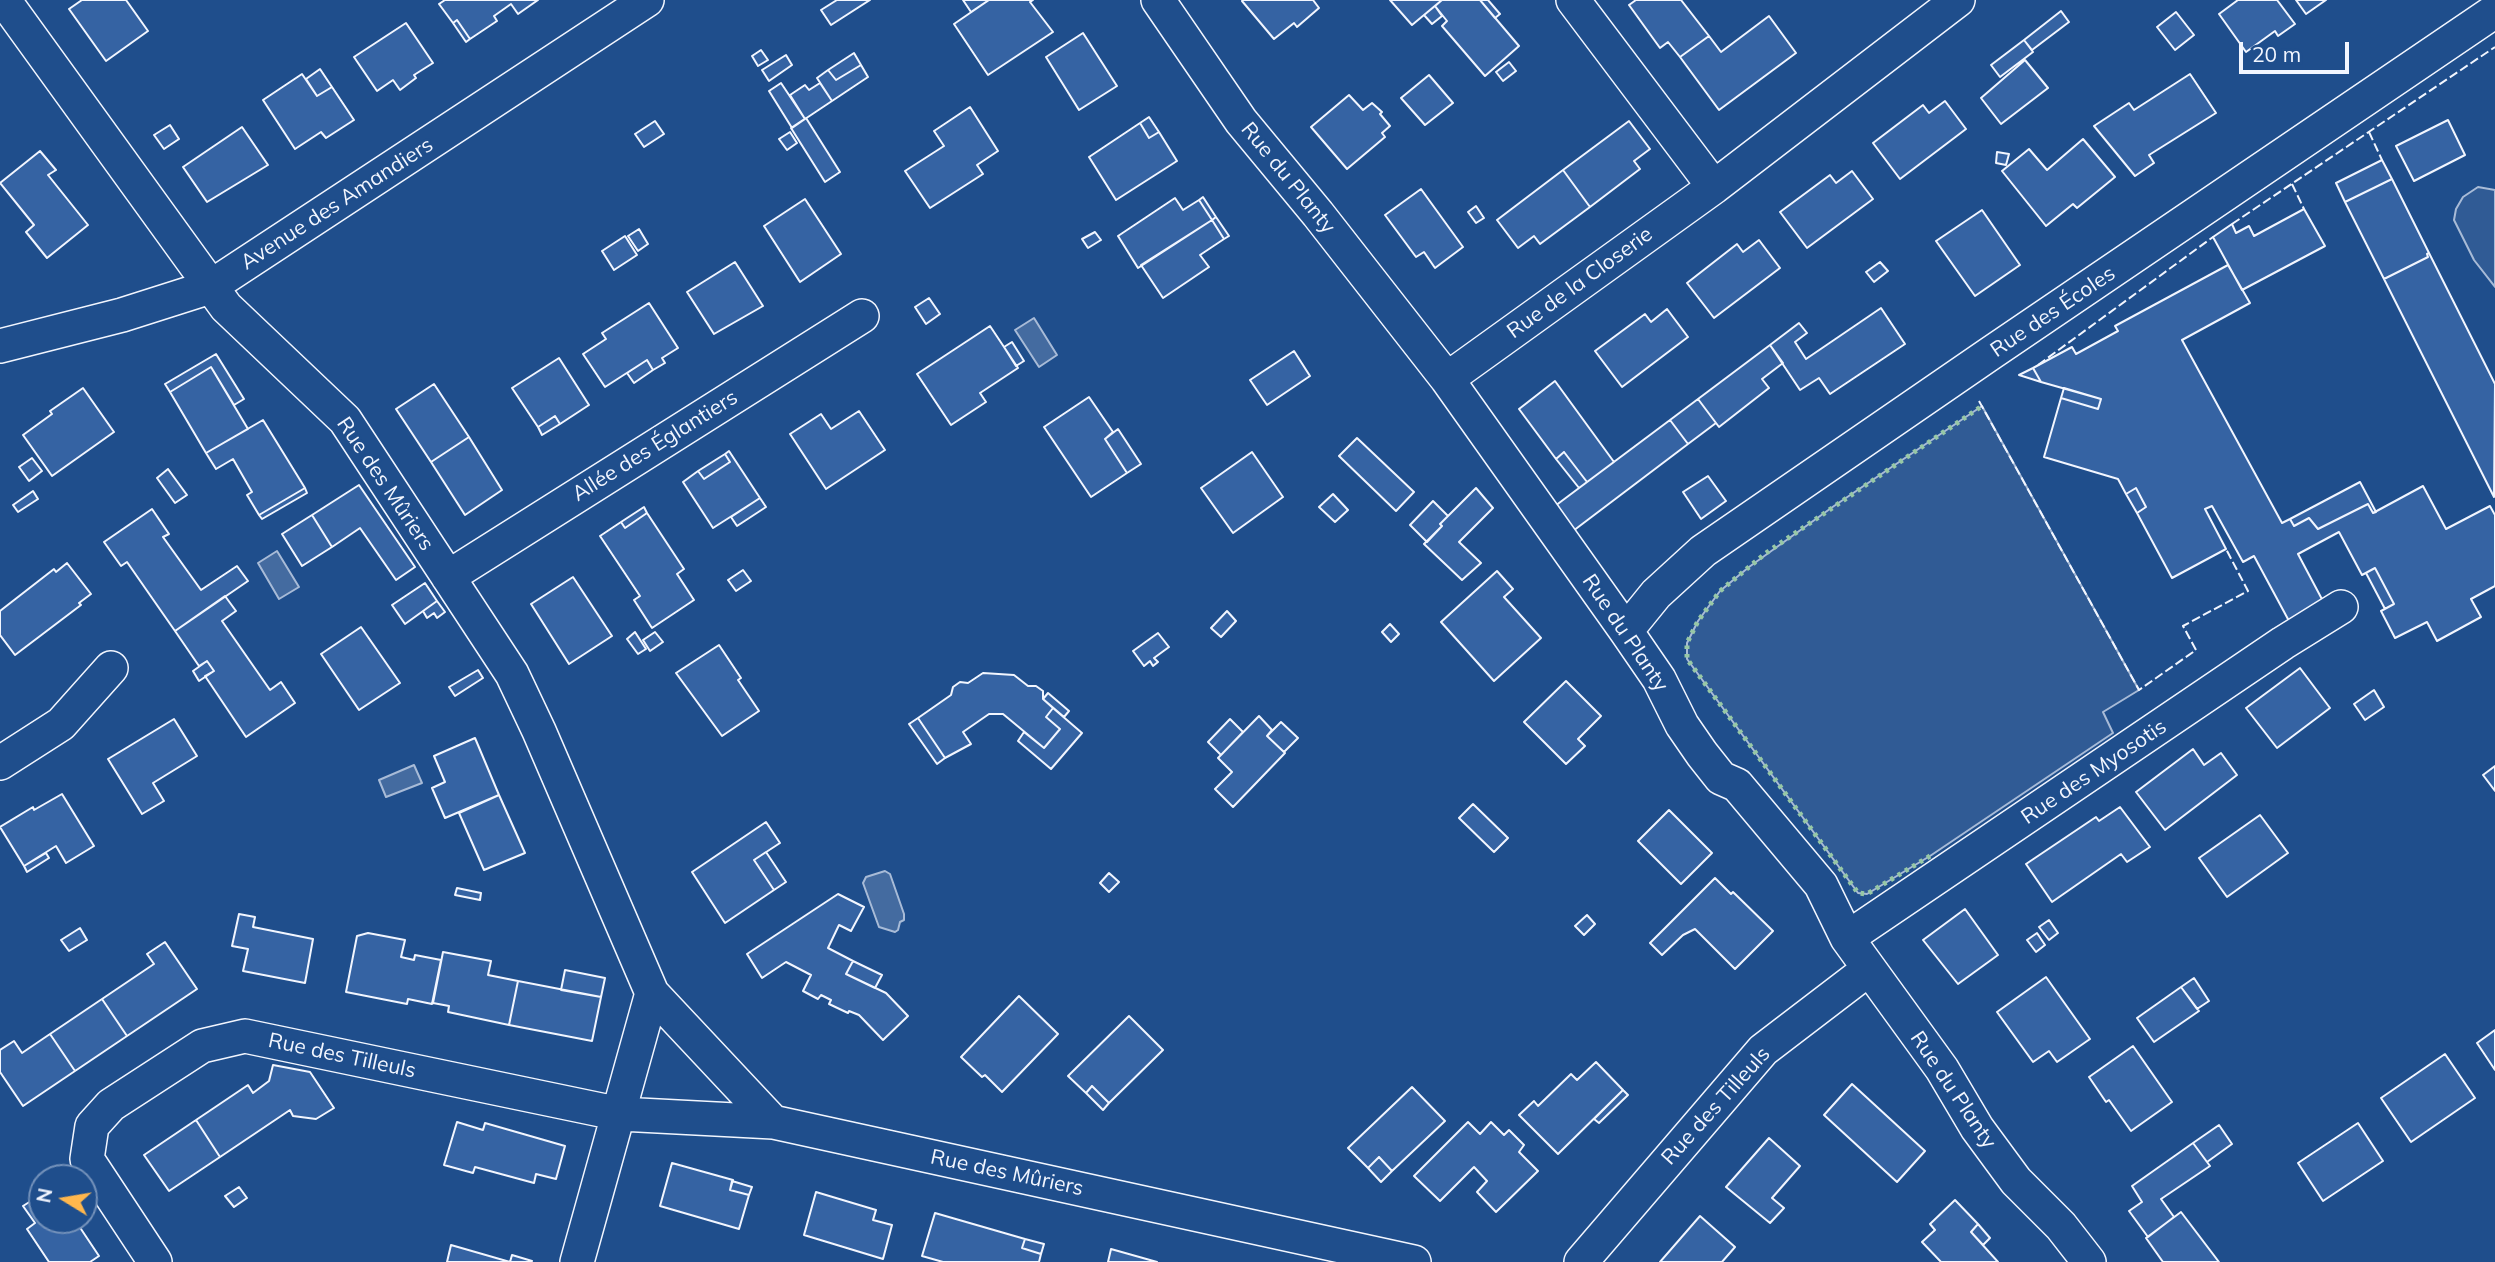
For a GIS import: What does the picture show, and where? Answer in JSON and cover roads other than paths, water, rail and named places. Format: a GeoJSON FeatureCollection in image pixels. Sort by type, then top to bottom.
{"type":"FeatureCollection","features":[{"type":"Feature","properties":{"kind":"street","name":"Rue des Mûriers"},"geometry":{"type":"LineString","coordinates":[[4,0],[226,307],[345,420],[512,674],[652,993],[773,1122],[1414,1262]]}},
{"type":"Feature","properties":{"kind":"street","name":"Avenue des Amandiers"},"geometry":{"type":"LineString","coordinates":[[0,346],[122,315],[210,287],[647,0]]}},
{"type":"Feature","properties":{"kind":"street","name":"Rue du Planty"},"geometry":{"type":"LineString","coordinates":[[1158,0],[1241,121],[1318,214],[1447,379],[1626,631],[1659,680],[1682,725],[1702,754],[1721,778],[1737,785],[1817,880],[1847,939],[1942,1069],[1977,1128],[2016,1181],[2061,1226],[2089,1262]]}},
{"type":"Feature","properties":{"kind":"street"},"geometry":{"type":"LineString","coordinates":[[1573,0],[1714,187]]}},
{"type":"Feature","properties":{"kind":"street","name":"Rue de la Closerie"},"geometry":{"type":"LineString","coordinates":[[1447,379],[1714,187],[1958,0]]}},
{"type":"Feature","properties":{"kind":"street","name":"Rue des Écoles"},"geometry":{"type":"LineString","coordinates":[[1626,631],[1656,594],[1703,551],[2495,11]]}},
{"type":"Feature","properties":{"kind":"street","name":"Allée des Églantiers"},"geometry":{"type":"LineString","coordinates":[[448,577],[862,316]]}},
{"type":"Feature","properties":{"kind":"street","name":"Rue des Myosotis"},"geometry":{"type":"LineString","coordinates":[[1847,939],[2271,651],[2341,607]]}},
{"type":"Feature","properties":{"kind":"street"},"geometry":{"type":"LineString","coordinates":[[0,764],[61,724],[111,668]]}},
{"type":"Feature","properties":{"kind":"street","name":"Rue des Tilleuls"},"geometry":{"type":"LineString","coordinates":[[1581,1262],[1763,1049],[1869,969]]}},
{"type":"Feature","properties":{"kind":"street"},"geometry":{"type":"LineString","coordinates":[[577,1262],[652,993]]}},
{"type":"Feature","properties":{"kind":"street","name":"Rue des Tilleuls"},"geometry":{"type":"LineString","coordinates":[[155,1262],[87,1159],[92,1126],[111,1105],[202,1046],[245,1036],[620,1114],[773,1122]]}}]}
